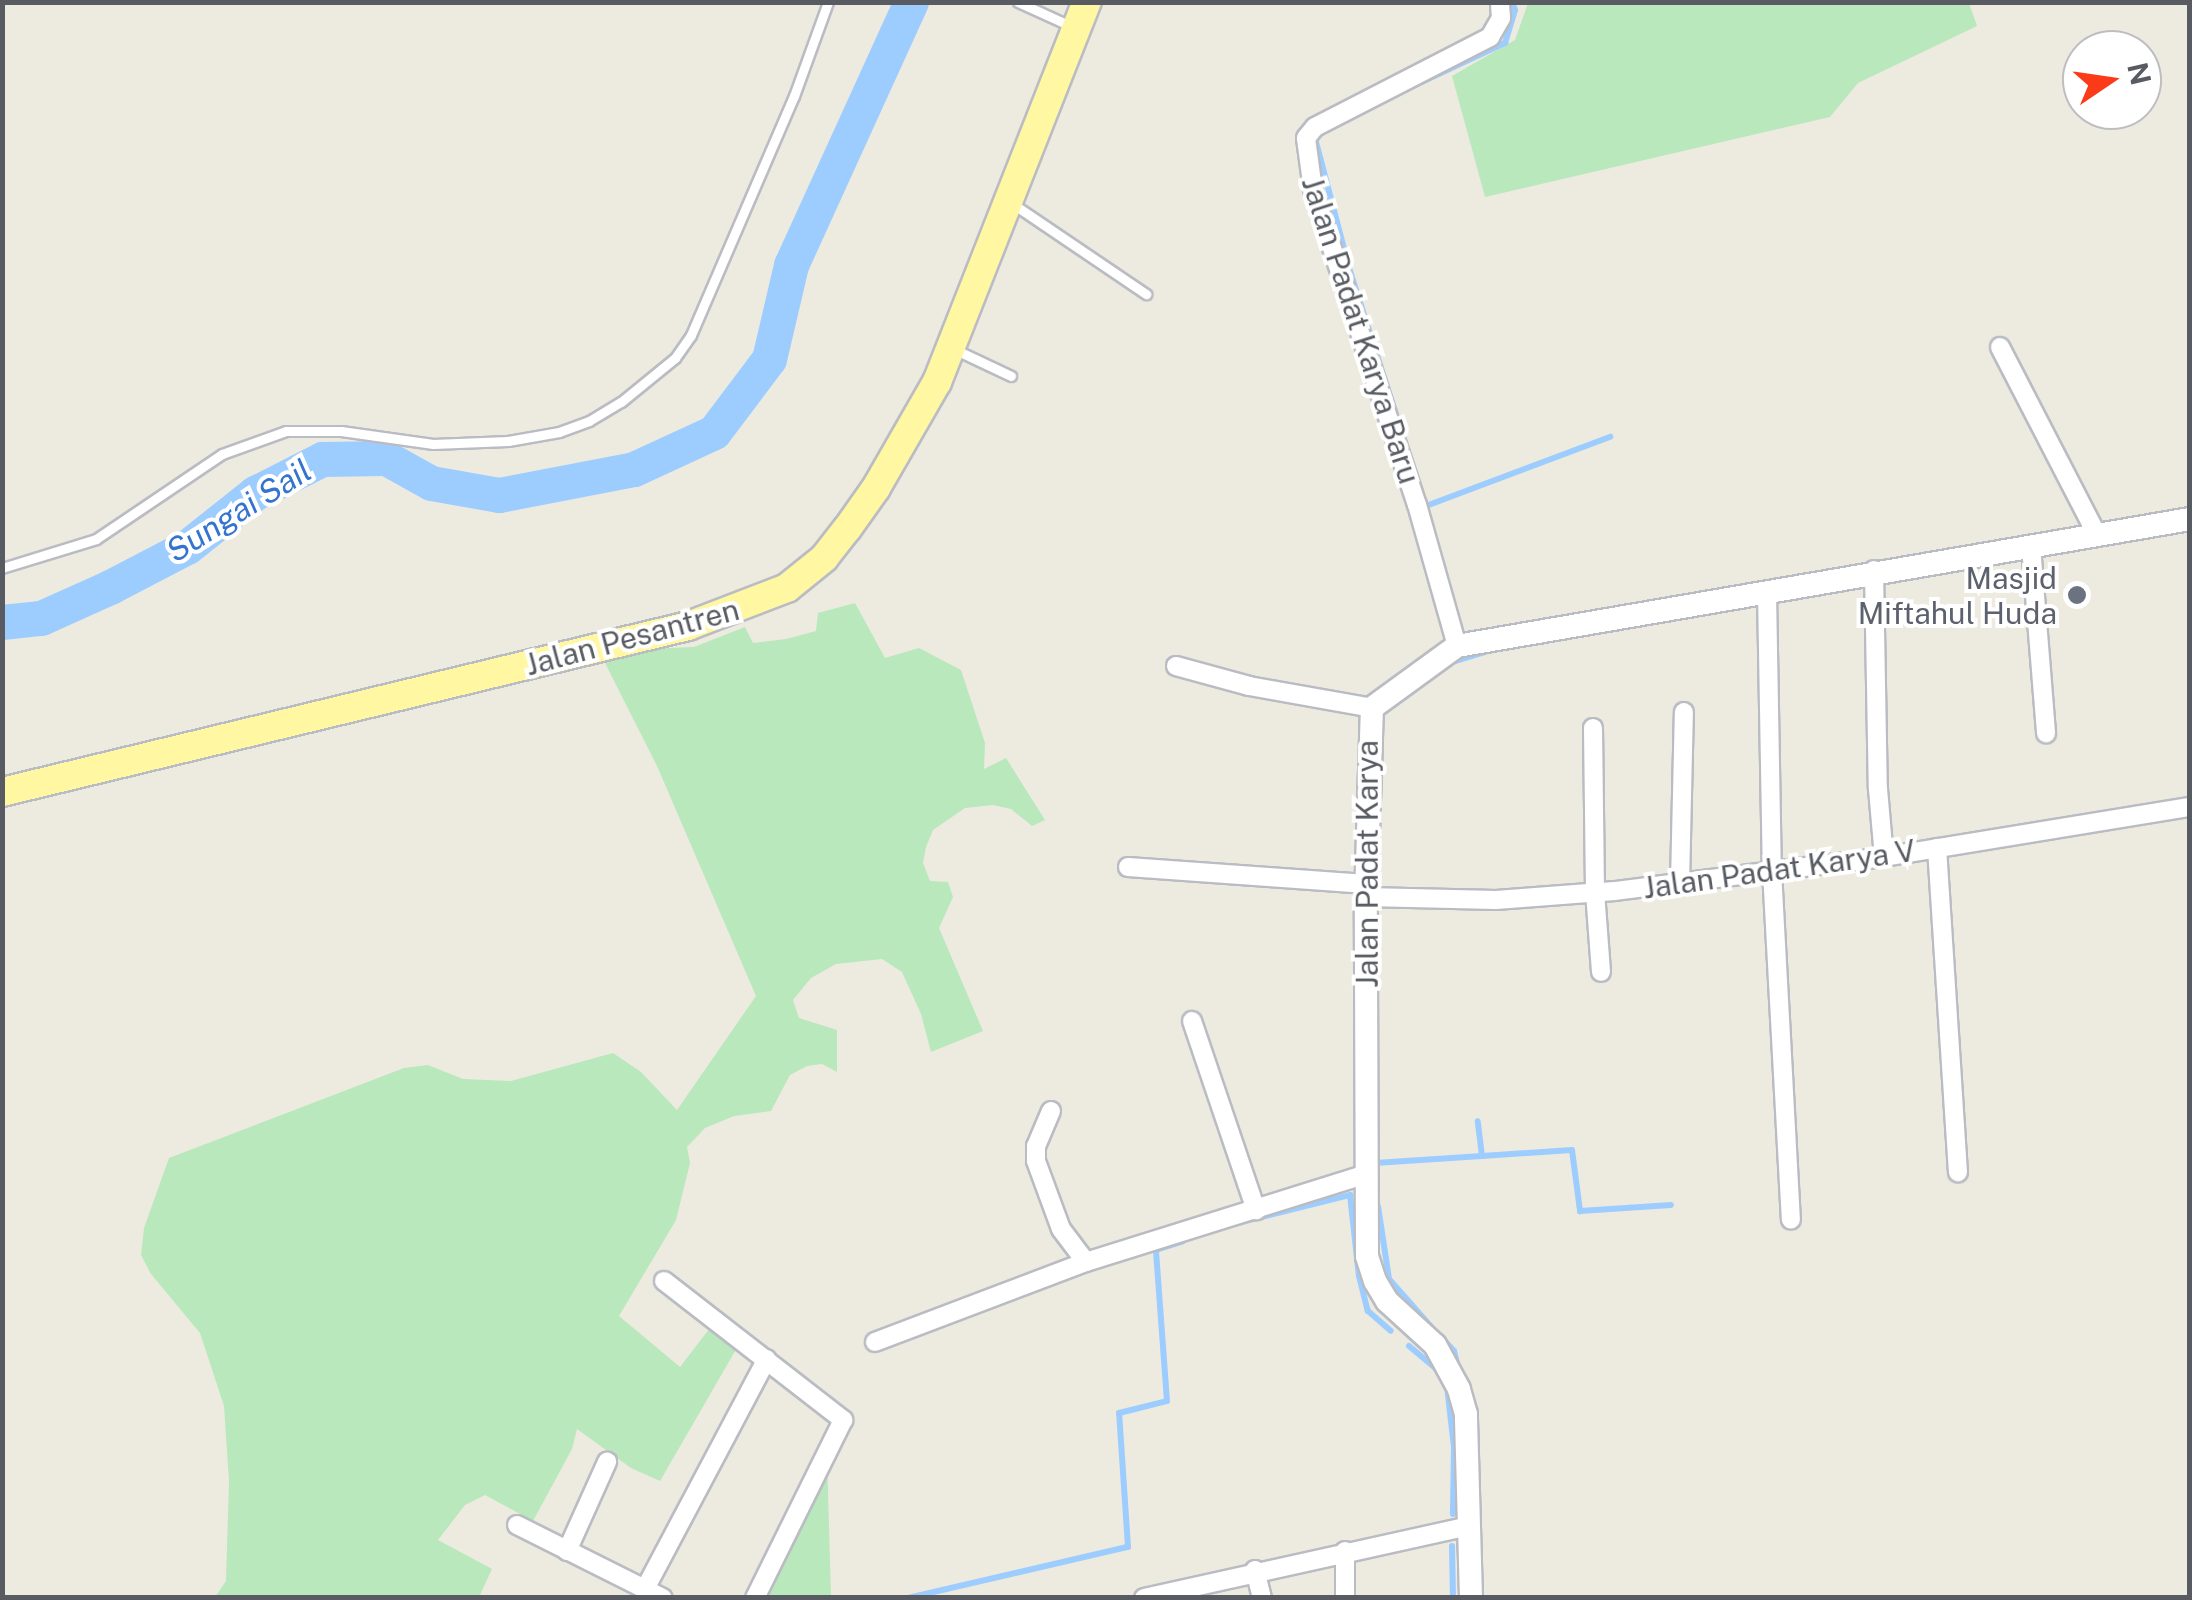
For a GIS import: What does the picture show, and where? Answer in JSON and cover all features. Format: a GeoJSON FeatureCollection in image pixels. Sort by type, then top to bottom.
{"type":"FeatureCollection","features":[{"type":"Feature","properties":{"kind":"main road","name":"Jalan Pesantren"},"geometry":{"type":"LineString","coordinates":[[2,792],[688,626],[754,604],[787,588],[824,558],[876,488],[952,348],[1087,2]]}},
{"type":"Feature","properties":{"kind":"street","name":"Jalan Padat Karya Baru"},"geometry":{"type":"LineString","coordinates":[[1457,646],[1417,505],[1313,190],[1306,138],[1315,126],[1490,37],[1502,18],[1500,2]]}},
{"type":"Feature","properties":{"kind":"street"},"geometry":{"type":"LineString","coordinates":[[2000,347],[2097,535]]}},
{"type":"Feature","properties":{"kind":"street","name":"Jalan Padat Karya"},"geometry":{"type":"LineString","coordinates":[[1470,1598],[1466,1414],[1459,1389],[1435,1345],[1387,1301],[1374,1282],[1368,1256],[1366,890],[1372,708],[1457,646],[1874,570],[2190,519]]}},
{"type":"Feature","properties":{"kind":"street"},"geometry":{"type":"LineString","coordinates":[[2031,546],[2046,733]]}},
{"type":"Feature","properties":{"kind":"street"},"geometry":{"type":"LineString","coordinates":[[1874,570],[1878,790],[1884,856]]}},
{"type":"Feature","properties":{"kind":"street"},"geometry":{"type":"LineString","coordinates":[[1767,592],[1772,871],[1791,1219]]}},
{"type":"Feature","properties":{"kind":"street"},"geometry":{"type":"LineString","coordinates":[[1176,666],[1249,686],[1372,708]]}},
{"type":"Feature","properties":{"kind":"street"},"geometry":{"type":"LineString","coordinates":[[1680,883],[1684,712]]}},
{"type":"Feature","properties":{"kind":"street"},"geometry":{"type":"LineString","coordinates":[[1594,728],[1595,892],[1601,972]]}},
{"type":"Feature","properties":{"kind":"street","name":"Jalan Padat Karya V"},"geometry":{"type":"LineString","coordinates":[[1128,867],[1496,900],[1680,883],[1884,856],[2190,807]]}},
{"type":"Feature","properties":{"kind":"street"},"geometry":{"type":"LineString","coordinates":[[1937,848],[1958,1172]]}},
{"type":"Feature","properties":{"kind":"street"},"geometry":{"type":"LineString","coordinates":[[1192,1021],[1256,1210]]}},
{"type":"Feature","properties":{"kind":"street"},"geometry":{"type":"LineString","coordinates":[[1051,1111],[1036,1146],[1036,1162],[1062,1229],[1086,1262]]}},
{"type":"Feature","properties":{"kind":"street"},"geometry":{"type":"LineString","coordinates":[[875,1342],[1086,1262],[1366,1174]]}},
{"type":"Feature","properties":{"kind":"street"},"geometry":{"type":"LineString","coordinates":[[664,1282],[843,1420],[755,1598]]}},
{"type":"Feature","properties":{"kind":"street"},"geometry":{"type":"LineString","coordinates":[[646,1589],[767,1359]]}},
{"type":"Feature","properties":{"kind":"street"},"geometry":{"type":"LineString","coordinates":[[568,1551],[608,1462]]}},
{"type":"Feature","properties":{"kind":"street"},"geometry":{"type":"LineString","coordinates":[[517,1525],[664,1598]]}},
{"type":"Feature","properties":{"kind":"street"},"geometry":{"type":"LineString","coordinates":[[1144,1598],[1255,1570],[1469,1526]]}},
{"type":"Feature","properties":{"kind":"street"},"geometry":{"type":"LineString","coordinates":[[1344,1551],[1345,1598]]}},
{"type":"Feature","properties":{"kind":"street"},"geometry":{"type":"LineString","coordinates":[[1255,1570],[1262,1598]]}},
{"type":"Feature","properties":{"kind":"lane"},"geometry":{"type":"LineString","coordinates":[[2,568],[96,539],[222,454],[286,431],[341,431],[433,444],[508,441],[559,432],[589,421],[620,402],[675,358],[691,335],[794,96],[828,2]]}},
{"type":"Feature","properties":{"kind":"lane"},"geometry":{"type":"LineString","coordinates":[[1018,2],[1076,29]]}},
{"type":"Feature","properties":{"kind":"lane"},"geometry":{"type":"LineString","coordinates":[[1011,202],[1146,294]]}},
{"type":"Feature","properties":{"kind":"lane"},"geometry":{"type":"LineString","coordinates":[[952,348],[1011,376]]}},
{"type":"Feature","properties":{"kind":"green space"},"geometry":{"type":"Polygon","coordinates":[[[1528,3],[1969,3],[1977,26],[1858,83],[1830,117],[1485,197],[1452,76],[1515,40],[1528,3]]]}},
{"type":"Feature","properties":{"kind":"green space"},"geometry":{"type":"Polygon","coordinates":[[[855,603],[885,658],[919,648],[961,670],[985,743],[984,769],[1006,758],[1045,820],[1032,826],[1011,809],[993,805],[965,808],[933,830],[926,847],[923,863],[930,881],[948,882],[953,897],[939,928],[983,1031],[931,1052],[921,1014],[902,972],[882,959],[836,964],[811,978],[793,1000],[799,1018],[837,1030],[837,1072],[822,1064],[807,1066],[790,1075],[771,1111],[734,1116],[705,1128],[687,1147],[690,1163],[676,1220],[619,1316],[680,1367],[713,1324],[738,1346],[660,1481],[631,1468],[577,1429],[572,1449],[533,1521],[485,1495],[465,1505],[438,1540],[492,1569],[479,1597],[215,1597],[226,1581],[229,1481],[224,1406],[200,1333],[151,1274],[141,1255],[144,1228],[169,1158],[404,1068],[428,1065],[463,1079],[511,1081],[613,1053],[641,1072],[677,1110],[756,996],[657,766],[604,661],[646,649],[694,647],[745,627],[753,643],[786,639],[816,631],[818,613],[855,603]]]}},
{"type":"Feature","properties":{"kind":"green space"},"geometry":{"type":"Polygon","coordinates":[[[827,1458],[831,1597],[760,1598],[827,1458]]]}},
{"type":"Feature","properties":{"kind":"waterway","name":"Sungai Sail"},"geometry":{"type":"LineString","coordinates":[[2,622],[41,618],[110,587],[187,547],[255,493],[322,459],[386,458],[431,483],[499,495],[634,469],[714,432],[769,359],[791,265],[911,2]]}},
{"type":"Feature","properties":{"kind":"waterway"},"geometry":{"type":"LineString","coordinates":[[1413,86],[1505,43],[1515,10],[1512,2]]}},
{"type":"Feature","properties":{"kind":"waterway"},"geometry":{"type":"LineString","coordinates":[[1319,135],[1315,138],[1350,271],[1396,414]]}},
{"type":"Feature","properties":{"kind":"waterway"},"geometry":{"type":"LineString","coordinates":[[1426,506],[1610,437]]}},
{"type":"Feature","properties":{"kind":"waterway"},"geometry":{"type":"LineString","coordinates":[[1449,663],[1485,652]]}},
{"type":"Feature","properties":{"kind":"waterway"},"geometry":{"type":"LineString","coordinates":[[1375,1163],[1482,1156],[1478,1121]]}},
{"type":"Feature","properties":{"kind":"waterway"},"geometry":{"type":"LineString","coordinates":[[1482,1156],[1572,1150],[1580,1211],[1671,1205]]}},
{"type":"Feature","properties":{"kind":"waterway"},"geometry":{"type":"LineString","coordinates":[[1233,1224],[1350,1195],[1359,1276],[1368,1311],[1391,1331]]}},
{"type":"Feature","properties":{"kind":"waterway"},"geometry":{"type":"LineString","coordinates":[[1378,1206],[1389,1279],[1434,1330]]}},
{"type":"Feature","properties":{"kind":"waterway"},"geometry":{"type":"LineString","coordinates":[[908,1598],[1128,1547],[1119,1413],[1167,1401],[1156,1250],[1183,1241]]}},
{"type":"Feature","properties":{"kind":"waterway"},"geometry":{"type":"LineString","coordinates":[[1443,1339],[1454,1351],[1458,1367]]}},
{"type":"Feature","properties":{"kind":"waterway"},"geometry":{"type":"LineString","coordinates":[[1409,1346],[1440,1372]]}},
{"type":"Feature","properties":{"kind":"waterway"},"geometry":{"type":"LineString","coordinates":[[1447,1386],[1454,1447],[1453,1514]]}},
{"type":"Feature","properties":{"kind":"waterway"},"geometry":{"type":"LineString","coordinates":[[1452,1546],[1453,1598]]}},
{"type":"Feature","properties":{"kind":"place","name":"Masjid Miftahul Huda"},"geometry":{"type":"Point","coordinates":[2077,595]}}]}
